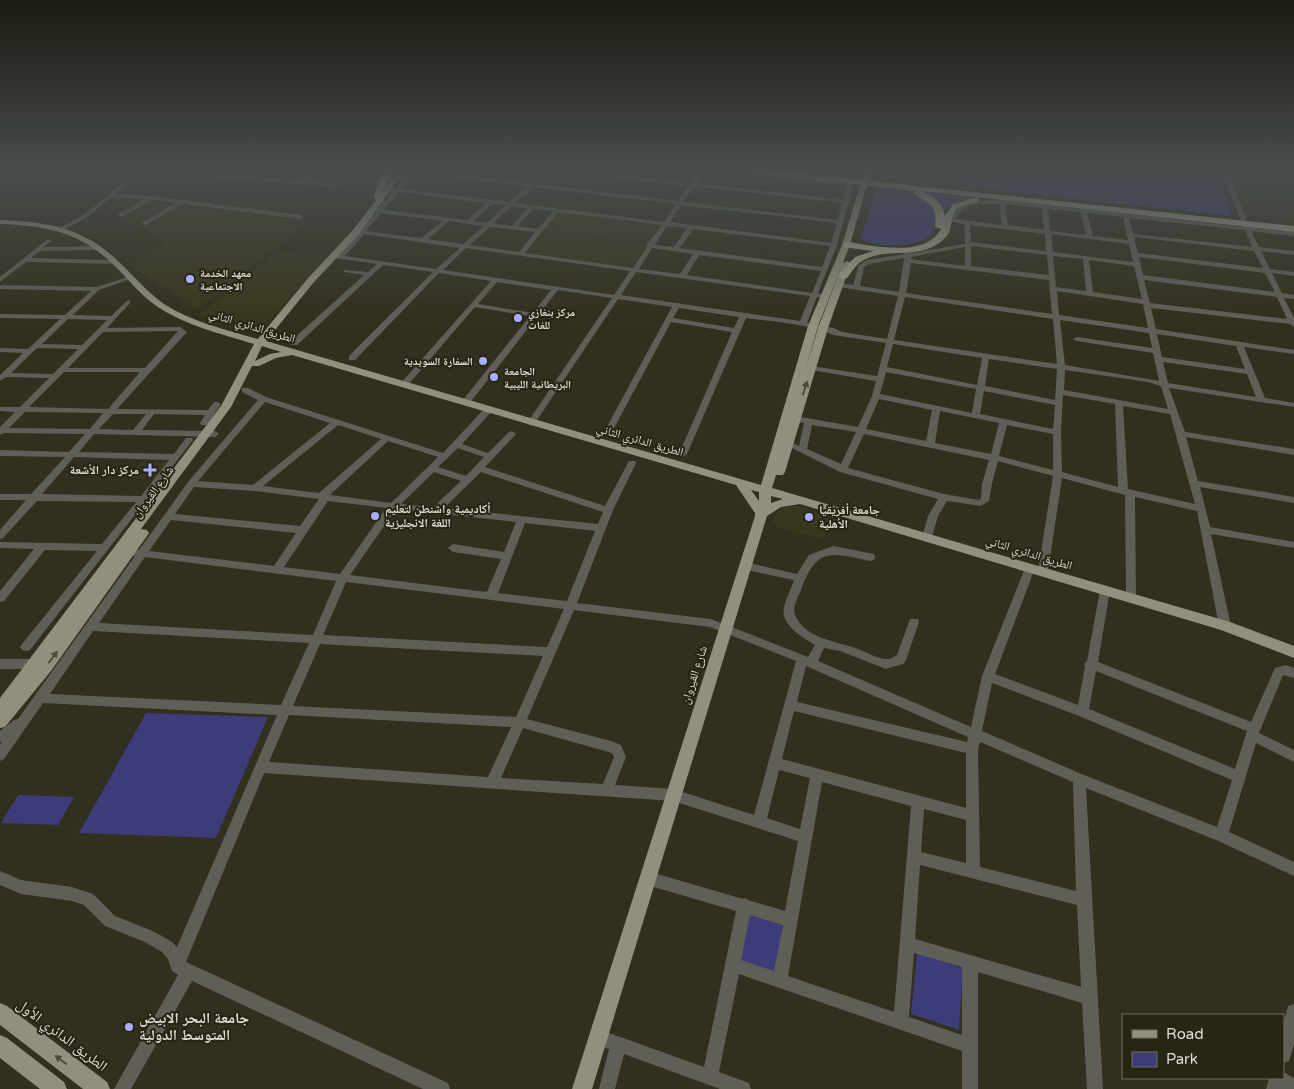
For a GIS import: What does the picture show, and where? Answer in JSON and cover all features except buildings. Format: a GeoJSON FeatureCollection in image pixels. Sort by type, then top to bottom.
{"type":"FeatureCollection","features":[{"type":"Feature","properties":{"kind":"highway"},"geometry":{"type":"LineString","coordinates":[[851,240],[870,245],[902,247],[919,245],[932,239],[940,226],[941,221]]}},
{"type":"Feature","properties":{"kind":"highway"},"geometry":{"type":"LineString","coordinates":[[839,278],[865,256],[905,254],[939,240],[950,221]]}},
{"type":"Feature","properties":{"kind":"highway"},"geometry":{"type":"LineString","coordinates":[[1232,221],[1250,225],[1294,227]]}},
{"type":"Feature","properties":{"kind":"highway"},"geometry":{"type":"LineString","coordinates":[[851,240],[905,254]]}},
{"type":"Feature","properties":{"kind":"main road","name":"شارع القيروان"},"geometry":{"type":"LineString","coordinates":[[0,722],[46,667],[234,394],[272,327],[368,221]]}},
{"type":"Feature","properties":{"kind":"main road"},"geometry":{"type":"LineString","coordinates":[[773,477],[788,444],[811,368],[818,329],[839,278],[858,221]]}},
{"type":"Feature","properties":{"kind":"main road","name":"الطريق الدائري الثاني"},"geometry":{"type":"LineString","coordinates":[[0,222],[61,229],[80,236],[114,262],[153,299],[174,313],[198,324],[263,344],[294,348],[489,410],[741,484],[765,502],[790,497],[1224,626],[1294,652]]}},
{"type":"Feature","properties":{"kind":"main road","name":"شارع القيروان"},"geometry":{"type":"LineString","coordinates":[[263,344],[319,273]]}},
{"type":"Feature","properties":{"kind":"main road","name":"شارع القيروان"},"geometry":{"type":"LineString","coordinates":[[582,1089],[818,329],[820,295],[839,278]]}},
{"type":"Feature","properties":{"kind":"main road"},"geometry":{"type":"LineString","coordinates":[[236,335],[260,332],[272,327]]}},
{"type":"Feature","properties":{"kind":"main road"},"geometry":{"type":"LineString","coordinates":[[236,335],[250,348],[254,360],[273,356],[294,348]]}},
{"type":"Feature","properties":{"kind":"main road","name":"شارع القيروان"},"geometry":{"type":"LineString","coordinates":[[208,431],[245,390],[254,360]]}},
{"type":"Feature","properties":{"kind":"main road"},"geometry":{"type":"LineString","coordinates":[[741,484],[773,477]]}},
{"type":"Feature","properties":{"kind":"main road"},"geometry":{"type":"LineString","coordinates":[[773,477],[782,490],[790,497]]}},
{"type":"Feature","properties":{"kind":"main road"},"geometry":{"type":"LineString","coordinates":[[741,484],[765,502],[778,504],[803,501]]}},
{"type":"Feature","properties":{"kind":"main road","name":"شارع القيروان"},"geometry":{"type":"LineString","coordinates":[[0,709],[125,551]]}},
{"type":"Feature","properties":{"kind":"main road","name":"الطريق الدائري الأول"},"geometry":{"type":"LineString","coordinates":[[0,1014],[100,1089]]}},
{"type":"Feature","properties":{"kind":"main road"},"geometry":{"type":"LineString","coordinates":[[0,1045],[57,1089]]}},
{"type":"Feature","properties":{"kind":"street"},"geometry":{"type":"LineString","coordinates":[[61,229],[77,221]]}},
{"type":"Feature","properties":{"kind":"street"},"geometry":{"type":"LineString","coordinates":[[338,256],[362,232],[370,221]]}},
{"type":"Feature","properties":{"kind":"street"},"geometry":{"type":"LineString","coordinates":[[423,240],[446,221]]}},
{"type":"Feature","properties":{"kind":"street"},"geometry":{"type":"LineString","coordinates":[[461,221],[539,231]]}},
{"type":"Feature","properties":{"kind":"street"},"geometry":{"type":"LineString","coordinates":[[352,358],[491,221]]}},
{"type":"Feature","properties":{"kind":"street"},"geometry":{"type":"LineString","coordinates":[[514,228],[520,221]]}},
{"type":"Feature","properties":{"kind":"street"},"geometry":{"type":"LineString","coordinates":[[521,254],[548,221]]}},
{"type":"Feature","properties":{"kind":"street"},"geometry":{"type":"LineString","coordinates":[[640,221],[834,245]]}},
{"type":"Feature","properties":{"kind":"street"},"geometry":{"type":"LineString","coordinates":[[531,422],[667,221]]}},
{"type":"Feature","properties":{"kind":"street"},"geometry":{"type":"LineString","coordinates":[[803,324],[820,295],[824,269],[834,245],[840,222],[830,221]]}},
{"type":"Feature","properties":{"kind":"street"},"geometry":{"type":"LineString","coordinates":[[950,221],[1090,237],[1294,253]]}},
{"type":"Feature","properties":{"kind":"street"},"geometry":{"type":"LineString","coordinates":[[1005,221],[1005,227]]}},
{"type":"Feature","properties":{"kind":"street"},"geometry":{"type":"LineString","coordinates":[[1043,571],[1058,475],[1057,432],[1061,367],[1046,221]]}},
{"type":"Feature","properties":{"kind":"street"},"geometry":{"type":"LineString","coordinates":[[1086,221],[1090,237]]}},
{"type":"Feature","properties":{"kind":"street"},"geometry":{"type":"LineString","coordinates":[[1125,221],[1147,303],[1164,384],[1181,434],[1201,509],[1224,626]]}},
{"type":"Feature","properties":{"kind":"street"},"geometry":{"type":"LineString","coordinates":[[1197,221],[1250,225],[1294,234]]}},
{"type":"Feature","properties":{"kind":"street"},"geometry":{"type":"LineString","coordinates":[[1248,221],[1256,249],[1294,323]]}},
{"type":"Feature","properties":{"kind":"street"},"geometry":{"type":"LineString","coordinates":[[967,223],[968,268]]}},
{"type":"Feature","properties":{"kind":"street"},"geometry":{"type":"LineString","coordinates":[[676,250],[691,227]]}},
{"type":"Feature","properties":{"kind":"street"},"geometry":{"type":"LineString","coordinates":[[838,229],[851,240]]}},
{"type":"Feature","properties":{"kind":"street"},"geometry":{"type":"LineString","coordinates":[[362,232],[820,295]]}},
{"type":"Feature","properties":{"kind":"street"},"geometry":{"type":"LineString","coordinates":[[0,280],[48,241]]}},
{"type":"Feature","properties":{"kind":"street"},"geometry":{"type":"LineString","coordinates":[[856,287],[863,264],[905,254],[968,245],[1137,264]]}},
{"type":"Feature","properties":{"kind":"street"},"geometry":{"type":"LineString","coordinates":[[649,246],[824,269]]}},
{"type":"Feature","properties":{"kind":"street"},"geometry":{"type":"LineString","coordinates":[[39,248],[97,248]]}},
{"type":"Feature","properties":{"kind":"street"},"geometry":{"type":"LineString","coordinates":[[682,277],[697,253]]}},
{"type":"Feature","properties":{"kind":"street"},"geometry":{"type":"LineString","coordinates":[[905,254],[968,268],[1053,278]]}},
{"type":"Feature","properties":{"kind":"street"},"geometry":{"type":"LineString","coordinates":[[843,470],[859,430],[876,396],[902,293],[905,254]]}},
{"type":"Feature","properties":{"kind":"street"},"geometry":{"type":"LineString","coordinates":[[1134,255],[1294,274]]}},
{"type":"Feature","properties":{"kind":"street"},"geometry":{"type":"LineString","coordinates":[[338,256],[803,324],[838,333],[1294,405]]}},
{"type":"Feature","properties":{"kind":"street"},"geometry":{"type":"LineString","coordinates":[[1086,258],[1090,294]]}},
{"type":"Feature","properties":{"kind":"street"},"geometry":{"type":"LineString","coordinates":[[24,260],[114,262]]}},
{"type":"Feature","properties":{"kind":"street"},"geometry":{"type":"LineString","coordinates":[[294,348],[383,262]]}},
{"type":"Feature","properties":{"kind":"street"},"geometry":{"type":"LineString","coordinates":[[346,271],[369,274]]}},
{"type":"Feature","properties":{"kind":"street"},"geometry":{"type":"LineString","coordinates":[[0,287],[97,289],[130,278]]}},
{"type":"Feature","properties":{"kind":"street"},"geometry":{"type":"LineString","coordinates":[[839,278],[856,287],[1294,352]]}},
{"type":"Feature","properties":{"kind":"street"},"geometry":{"type":"LineString","coordinates":[[1140,278],[1294,298]]}},
{"type":"Feature","properties":{"kind":"street"},"geometry":{"type":"LineString","coordinates":[[404,384],[496,279]]}},
{"type":"Feature","properties":{"kind":"street"},"geometry":{"type":"LineString","coordinates":[[466,402],[556,288]]}},
{"type":"Feature","properties":{"kind":"street"},"geometry":{"type":"LineString","coordinates":[[2,377],[97,289]]}},
{"type":"Feature","properties":{"kind":"street"},"geometry":{"type":"LineString","coordinates":[[1054,289],[1294,323]]}},
{"type":"Feature","properties":{"kind":"street"},"geometry":{"type":"LineString","coordinates":[[1,431],[103,330],[128,302]]}},
{"type":"Feature","properties":{"kind":"street"},"geometry":{"type":"LineString","coordinates":[[474,305],[535,315]]}},
{"type":"Feature","properties":{"kind":"street"},"geometry":{"type":"LineString","coordinates":[[608,432],[677,305]]}},
{"type":"Feature","properties":{"kind":"street"},"geometry":{"type":"LineString","coordinates":[[0,316],[113,318]]}},
{"type":"Feature","properties":{"kind":"street"},"geometry":{"type":"LineString","coordinates":[[683,454],[743,316]]}},
{"type":"Feature","properties":{"kind":"street"},"geometry":{"type":"LineString","coordinates":[[669,320],[736,330]]}},
{"type":"Feature","properties":{"kind":"street"},"geometry":{"type":"LineString","coordinates":[[0,536],[183,330],[103,330]]}},
{"type":"Feature","properties":{"kind":"street"},"geometry":{"type":"LineString","coordinates":[[1077,339],[1250,372]]}},
{"type":"Feature","properties":{"kind":"street"},"geometry":{"type":"LineString","coordinates":[[1239,344],[1262,401]]}},
{"type":"Feature","properties":{"kind":"street"},"geometry":{"type":"LineString","coordinates":[[0,350],[85,347]]}},
{"type":"Feature","properties":{"kind":"street"},"geometry":{"type":"LineString","coordinates":[[976,416],[986,356]]}},
{"type":"Feature","properties":{"kind":"street"},"geometry":{"type":"LineString","coordinates":[[811,368],[880,379]]}},
{"type":"Feature","properties":{"kind":"street"},"geometry":{"type":"LineString","coordinates":[[883,369],[1059,404]]}},
{"type":"Feature","properties":{"kind":"street"},"geometry":{"type":"LineString","coordinates":[[2,377],[147,370]]}},
{"type":"Feature","properties":{"kind":"street"},"geometry":{"type":"LineString","coordinates":[[245,390],[263,399],[444,456]]}},
{"type":"Feature","properties":{"kind":"street"},"geometry":{"type":"LineString","coordinates":[[1060,392],[1174,412]]}},
{"type":"Feature","properties":{"kind":"street"},"geometry":{"type":"LineString","coordinates":[[876,396],[1057,432]]}},
{"type":"Feature","properties":{"kind":"street"},"geometry":{"type":"LineString","coordinates":[[0,755],[3,739],[27,717],[191,484],[263,399]]}},
{"type":"Feature","properties":{"kind":"street"},"geometry":{"type":"LineString","coordinates":[[1119,403],[1127,492],[1131,598]]}},
{"type":"Feature","properties":{"kind":"street"},"geometry":{"type":"LineString","coordinates":[[1,431],[134,433],[208,431],[212,413],[218,404]]}},
{"type":"Feature","properties":{"kind":"street"},"geometry":{"type":"LineString","coordinates":[[930,445],[936,408]]}},
{"type":"Feature","properties":{"kind":"street"},"geometry":{"type":"LineString","coordinates":[[0,409],[212,413]]}},
{"type":"Feature","properties":{"kind":"street"},"geometry":{"type":"LineString","coordinates":[[122,1089],[183,969],[260,767],[344,578],[393,506],[489,410]]}},
{"type":"Feature","properties":{"kind":"street"},"geometry":{"type":"LineString","coordinates":[[134,433],[152,412]]}},
{"type":"Feature","properties":{"kind":"street"},"geometry":{"type":"LineString","coordinates":[[795,419],[994,457],[1058,475],[1201,509]]}},
{"type":"Feature","properties":{"kind":"street"},"geometry":{"type":"LineString","coordinates":[[802,451],[808,421]]}},
{"type":"Feature","properties":{"kind":"street"},"geometry":{"type":"LineString","coordinates":[[788,444],[843,470],[867,478],[981,503],[986,499],[994,457],[1004,421]]}},
{"type":"Feature","properties":{"kind":"street"},"geometry":{"type":"LineString","coordinates":[[255,488],[337,422]]}},
{"type":"Feature","properties":{"kind":"street"},"geometry":{"type":"LineString","coordinates":[[435,511],[512,434]]}},
{"type":"Feature","properties":{"kind":"street"},"geometry":{"type":"LineString","coordinates":[[1181,434],[1294,452]]}},
{"type":"Feature","properties":{"kind":"street"},"geometry":{"type":"LineString","coordinates":[[277,568],[324,496],[388,438]]}},
{"type":"Feature","properties":{"kind":"street"},"geometry":{"type":"LineString","coordinates":[[26,647],[144,500],[189,440]]}},
{"type":"Feature","properties":{"kind":"street"},"geometry":{"type":"LineString","coordinates":[[456,445],[490,456]]}},
{"type":"Feature","properties":{"kind":"street"},"geometry":{"type":"LineString","coordinates":[[0,453],[177,457]]}},
{"type":"Feature","properties":{"kind":"street"},"geometry":{"type":"LineString","coordinates":[[492,783],[571,605],[608,510],[632,463]]}},
{"type":"Feature","properties":{"kind":"street"},"geometry":{"type":"LineString","coordinates":[[432,468],[468,480]]}},
{"type":"Feature","properties":{"kind":"street"},"geometry":{"type":"LineString","coordinates":[[479,468],[608,510]]}},
{"type":"Feature","properties":{"kind":"street"},"geometry":{"type":"LineString","coordinates":[[1194,483],[1294,500]]}},
{"type":"Feature","properties":{"kind":"street"},"geometry":{"type":"LineString","coordinates":[[191,484],[255,488],[435,511],[601,528]]}},
{"type":"Feature","properties":{"kind":"street"},"geometry":{"type":"LineString","coordinates":[[927,537],[933,516],[944,496]]}},
{"type":"Feature","properties":{"kind":"street"},"geometry":{"type":"LineString","coordinates":[[0,497],[144,500]]}},
{"type":"Feature","properties":{"kind":"street"},"geometry":{"type":"LineString","coordinates":[[168,516],[302,530]]}},
{"type":"Feature","properties":{"kind":"street"},"geometry":{"type":"LineString","coordinates":[[491,596],[521,520]]}},
{"type":"Feature","properties":{"kind":"street"},"geometry":{"type":"LineString","coordinates":[[1205,530],[1294,545]]}},
{"type":"Feature","properties":{"kind":"street"},"geometry":{"type":"LineString","coordinates":[[0,545],[105,548]]}},
{"type":"Feature","properties":{"kind":"street"},"geometry":{"type":"LineString","coordinates":[[0,598],[42,547]]}},
{"type":"Feature","properties":{"kind":"street"},"geometry":{"type":"LineString","coordinates":[[452,548],[507,556]]}},
{"type":"Feature","properties":{"kind":"street"},"geometry":{"type":"LineString","coordinates":[[870,557],[832,550],[813,558],[800,578],[789,607],[789,615],[799,630],[821,643],[841,647],[886,664],[894,664],[902,657],[914,622]]}},
{"type":"Feature","properties":{"kind":"street"},"geometry":{"type":"LineString","coordinates":[[125,551],[277,568],[711,623],[806,661],[1079,779],[1221,835],[1294,870]]}},
{"type":"Feature","properties":{"kind":"street"},"geometry":{"type":"LineString","coordinates":[[745,566],[800,578]]}},
{"type":"Feature","properties":{"kind":"street"},"geometry":{"type":"LineString","coordinates":[[973,872],[972,749],[974,735],[988,676],[1030,568]]}},
{"type":"Feature","properties":{"kind":"street"},"geometry":{"type":"LineString","coordinates":[[1082,712],[1105,590]]}},
{"type":"Feature","properties":{"kind":"street"},"geometry":{"type":"LineString","coordinates":[[91,627],[550,652]]}},
{"type":"Feature","properties":{"kind":"street"},"geometry":{"type":"LineString","coordinates":[[758,822],[790,705],[806,661],[821,643]]}},
{"type":"Feature","properties":{"kind":"street"},"geometry":{"type":"LineString","coordinates":[[0,664],[35,664]]}},
{"type":"Feature","properties":{"kind":"street"},"geometry":{"type":"LineString","coordinates":[[1090,664],[1253,732],[1294,756]]}},
{"type":"Feature","properties":{"kind":"street"},"geometry":{"type":"LineString","coordinates":[[1221,835],[1253,732],[1279,672],[1286,670],[1294,673]]}},
{"type":"Feature","properties":{"kind":"street"},"geometry":{"type":"LineString","coordinates":[[988,676],[1238,776]]}},
{"type":"Feature","properties":{"kind":"street"},"geometry":{"type":"LineString","coordinates":[[41,698],[285,712],[519,722],[617,749],[620,757],[607,790]]}},
{"type":"Feature","properties":{"kind":"street"},"geometry":{"type":"LineString","coordinates":[[790,705],[972,749]]}},
{"type":"Feature","properties":{"kind":"street"},"geometry":{"type":"LineString","coordinates":[[774,763],[973,816]]}},
{"type":"Feature","properties":{"kind":"street"},"geometry":{"type":"LineString","coordinates":[[260,767],[673,795],[804,837]]}},
{"type":"Feature","properties":{"kind":"street"},"geometry":{"type":"LineString","coordinates":[[780,980],[804,837],[817,775]]}},
{"type":"Feature","properties":{"kind":"street"},"geometry":{"type":"LineString","coordinates":[[1079,779],[1089,997],[1096,1089]]}},
{"type":"Feature","properties":{"kind":"street"},"geometry":{"type":"LineString","coordinates":[[901,1022],[918,801]]}},
{"type":"Feature","properties":{"kind":"street"},"geometry":{"type":"LineString","coordinates":[[914,857],[1084,900]]}},
{"type":"Feature","properties":{"kind":"street"},"geometry":{"type":"LineString","coordinates":[[0,878],[21,886],[72,894],[88,899],[110,920],[150,937],[167,947],[176,955],[183,969],[442,1089]]}},
{"type":"Feature","properties":{"kind":"street"},"geometry":{"type":"LineString","coordinates":[[646,878],[791,920]]}},
{"type":"Feature","properties":{"kind":"street"},"geometry":{"type":"LineString","coordinates":[[710,1077],[734,965],[744,905]]}},
{"type":"Feature","properties":{"kind":"street"},"geometry":{"type":"LineString","coordinates":[[908,944],[1089,997]]}},
{"type":"Feature","properties":{"kind":"street"},"geometry":{"type":"LineString","coordinates":[[970,963],[970,1089]]}},
{"type":"Feature","properties":{"kind":"street"},"geometry":{"type":"LineString","coordinates":[[734,965],[971,1046]]}},
{"type":"Feature","properties":{"kind":"street"},"geometry":{"type":"LineString","coordinates":[[1284,1052],[1294,1012]]}},
{"type":"Feature","properties":{"kind":"street"},"geometry":{"type":"LineString","coordinates":[[598,1037],[743,1089]]}},
{"type":"Feature","properties":{"kind":"street"},"geometry":{"type":"LineString","coordinates":[[607,1089],[618,1045]]}},
{"type":"Feature","properties":{"kind":"street"},"geometry":{"type":"LineString","coordinates":[[1280,1079],[1294,1088]]}},
{"type":"Feature","properties":{"kind":"shaded area"},"geometry":{"type":"Polygon","coordinates":[[[130,221],[310,221],[197,310],[128,264],[165,243],[130,221]]]}},
{"type":"Feature","properties":{"kind":"shaded area"},"geometry":{"type":"Polygon","coordinates":[[[548,221],[640,221],[665,224],[649,245],[541,230],[548,221]]]}},
{"type":"Feature","properties":{"kind":"shaded area"},"geometry":{"type":"Polygon","coordinates":[[[544,232],[647,246],[631,268],[528,252],[544,232]]]}},
{"type":"Feature","properties":{"kind":"shaded area"},"geometry":{"type":"Polygon","coordinates":[[[280,251],[325,257],[266,325],[251,330],[241,329],[199,315],[269,257],[280,251]]]}},
{"type":"Feature","properties":{"kind":"shaded area","name":"مركز دار الأشعة"},"geometry":{"type":"Polygon","coordinates":[[[141,461],[172,462],[159,480],[127,478],[141,461]]]}},
{"type":"Feature","properties":{"kind":"shaded area"},"geometry":{"type":"Polygon","coordinates":[[[785,506],[795,506],[835,518],[824,540],[771,525],[775,514],[785,506]]]}},
{"type":"Feature","properties":{"kind":"green space"},"geometry":{"type":"Polygon","coordinates":[[[866,221],[936,221],[932,234],[918,242],[886,246],[861,239],[866,221]]]}},
{"type":"Feature","properties":{"kind":"green space"},"geometry":{"type":"Polygon","coordinates":[[[146,713],[268,717],[216,838],[79,833],[146,713]]]}},
{"type":"Feature","properties":{"kind":"green space"},"geometry":{"type":"Polygon","coordinates":[[[18,795],[74,797],[58,825],[1,823],[18,795]]]}},
{"type":"Feature","properties":{"kind":"green space"},"geometry":{"type":"Polygon","coordinates":[[[750,914],[784,923],[776,973],[740,962],[750,914]]]}},
{"type":"Feature","properties":{"kind":"green space"},"geometry":{"type":"Polygon","coordinates":[[[917,953],[963,968],[959,1030],[911,1014],[917,953]]]}},
{"type":"Feature","properties":{"kind":"place","name":"معهد الخدمة الاجتماعية"},"geometry":{"type":"Point","coordinates":[190,279]}},
{"type":"Feature","properties":{"kind":"place","name":"مركز بنغازي للغات"},"geometry":{"type":"Point","coordinates":[518,318]}},
{"type":"Feature","properties":{"kind":"place","name":"السفارة السويدية"},"geometry":{"type":"Point","coordinates":[483,361]}},
{"type":"Feature","properties":{"kind":"place","name":"الجامعة البريطانية الليبية"},"geometry":{"type":"Point","coordinates":[494,377]}},
{"type":"Feature","properties":{"kind":"place","name":"مركز دار الأشعة"},"geometry":{"type":"Point","coordinates":[150,470]}},
{"type":"Feature","properties":{"kind":"place","name":"أكاديمية واشنطن لتعليم اللغة الانجليزية"},"geometry":{"type":"Point","coordinates":[375,516]}},
{"type":"Feature","properties":{"kind":"place","name":"جامعة أفريقيا الأهلية"},"geometry":{"type":"Point","coordinates":[809,517]}},
{"type":"Feature","properties":{"kind":"place","name":"جامعة البحر الابيض المتوسط الدولية"},"geometry":{"type":"Point","coordinates":[129,1027]}}]}
